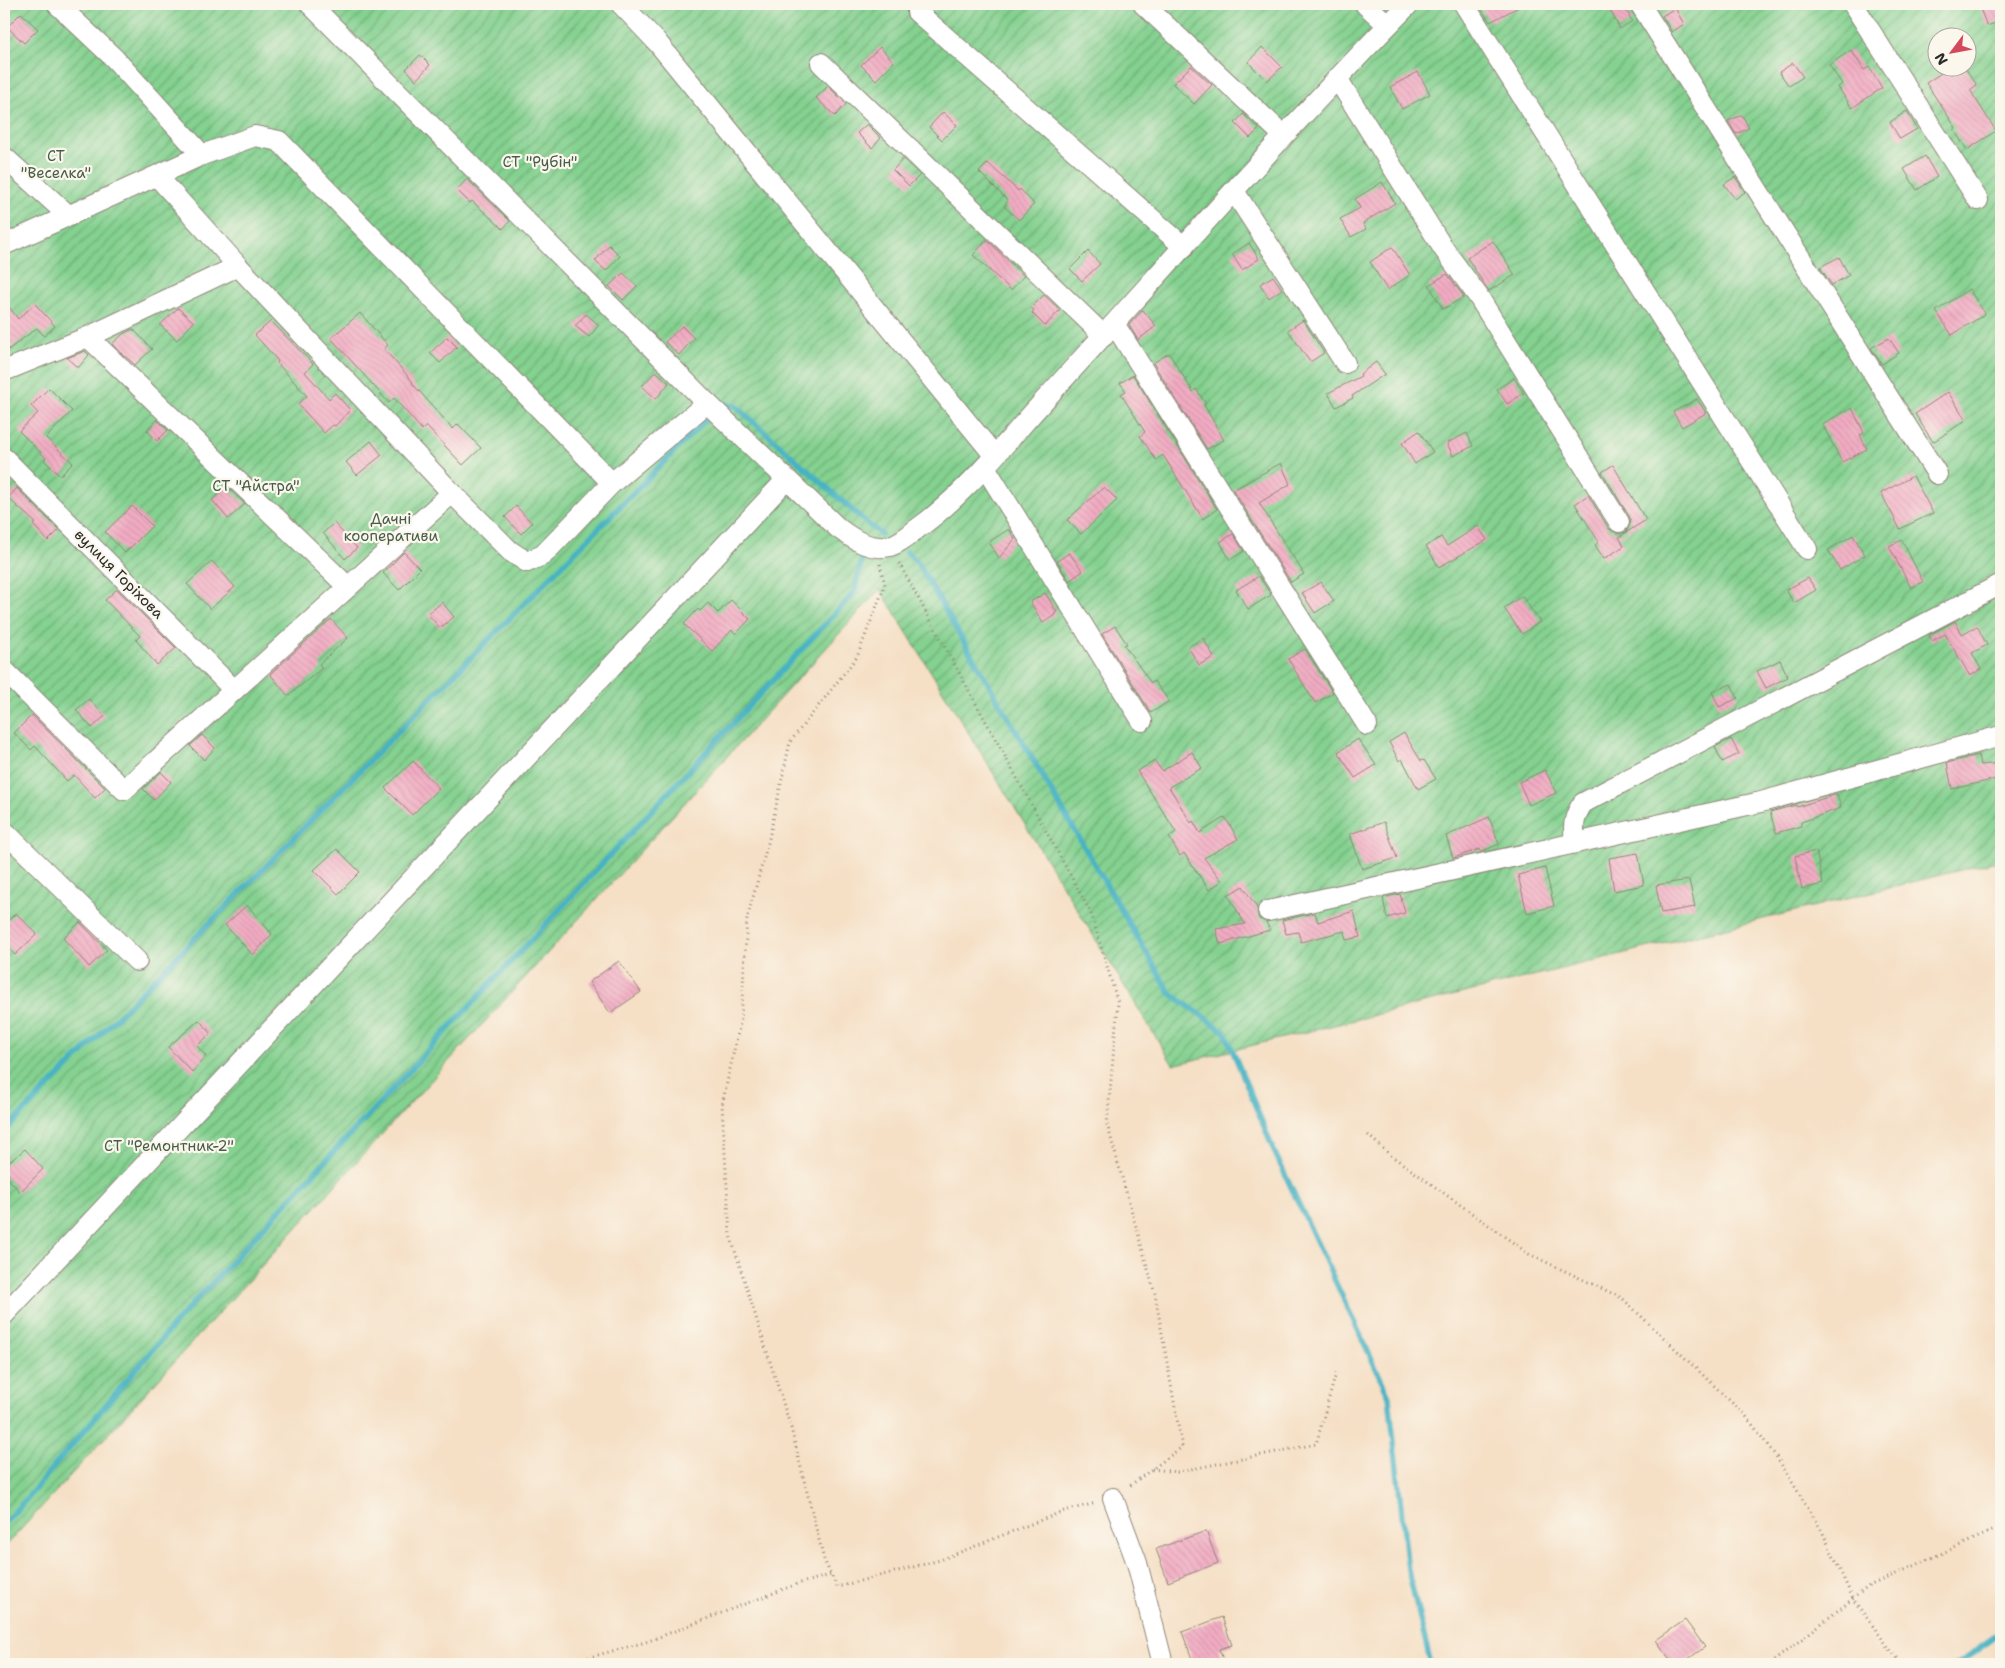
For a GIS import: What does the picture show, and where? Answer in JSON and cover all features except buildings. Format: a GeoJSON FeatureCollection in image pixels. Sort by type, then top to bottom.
{"type":"FeatureCollection","features":[{"type":"Feature","properties":{"kind":"street"},"geometry":{"type":"LineString","coordinates":[[57,4],[114,58],[202,155]]}},
{"type":"Feature","properties":{"kind":"street"},"geometry":{"type":"LineString","coordinates":[[310,4],[707,403],[786,479],[850,537],[863,544],[883,546],[902,540],[928,521],[989,461],[1284,135],[1409,4]]}},
{"type":"Feature","properties":{"kind":"street"},"geometry":{"type":"LineString","coordinates":[[621,4],[657,42],[989,461],[1142,721]]}},
{"type":"Feature","properties":{"kind":"street"},"geometry":{"type":"LineString","coordinates":[[1143,4],[1284,135]]}},
{"type":"Feature","properties":{"kind":"street"},"geometry":{"type":"LineString","coordinates":[[1365,4],[1388,25]]}},
{"type":"Feature","properties":{"kind":"street"},"geometry":{"type":"LineString","coordinates":[[1464,4],[1807,549]]}},
{"type":"Feature","properties":{"kind":"street"},"geometry":{"type":"LineString","coordinates":[[1640,4],[1937,474]]}},
{"type":"Feature","properties":{"kind":"street"},"geometry":{"type":"LineString","coordinates":[[1853,4],[1978,200]]}},
{"type":"Feature","properties":{"kind":"street"},"geometry":{"type":"LineString","coordinates":[[917,12],[1184,247]]}},
{"type":"Feature","properties":{"kind":"street"},"geometry":{"type":"LineString","coordinates":[[820,63],[1109,330],[1367,724]]}},
{"type":"Feature","properties":{"kind":"street"},"geometry":{"type":"LineString","coordinates":[[1337,78],[1443,248],[1478,296],[1620,522]]}},
{"type":"Feature","properties":{"kind":"street"},"geometry":{"type":"LineString","coordinates":[[4,245],[202,155],[255,136],[279,141],[612,483]]}},
{"type":"Feature","properties":{"kind":"street"},"geometry":{"type":"LineString","coordinates":[[4,157],[69,216]]}},
{"type":"Feature","properties":{"kind":"street"},"geometry":{"type":"LineString","coordinates":[[157,176],[238,266],[452,493],[510,551],[527,562],[543,555],[612,483],[707,403]]}},
{"type":"Feature","properties":{"kind":"street"},"geometry":{"type":"LineString","coordinates":[[1234,191],[1345,363]]}},
{"type":"Feature","properties":{"kind":"street"},"geometry":{"type":"LineString","coordinates":[[4,371],[88,337],[238,266]]}},
{"type":"Feature","properties":{"kind":"street"},"geometry":{"type":"LineString","coordinates":[[88,337],[348,587]]}},
{"type":"Feature","properties":{"kind":"street","name":"вулиця Горіхова"},"geometry":{"type":"LineString","coordinates":[[4,458],[234,690]]}},
{"type":"Feature","properties":{"kind":"street"},"geometry":{"type":"LineString","coordinates":[[4,1315],[786,479]]}},
{"type":"Feature","properties":{"kind":"street"},"geometry":{"type":"LineString","coordinates":[[4,670],[124,790],[452,493]]}},
{"type":"Feature","properties":{"kind":"street"},"geometry":{"type":"LineString","coordinates":[[1575,844],[1573,828],[1576,814],[1583,803],[2001,584]]}},
{"type":"Feature","properties":{"kind":"street"},"geometry":{"type":"LineString","coordinates":[[1268,911],[1760,802],[2001,736]]}},
{"type":"Feature","properties":{"kind":"street"},"geometry":{"type":"LineString","coordinates":[[4,831],[137,962]]}},
{"type":"Feature","properties":{"kind":"street"},"geometry":{"type":"LineString","coordinates":[[1113,1498],[1137,1563],[1163,1664]]}},
{"type":"Feature","properties":{"kind":"path"},"geometry":{"type":"LineString","coordinates":[[883,546],[1090,913],[1118,1003],[1107,1124],[1155,1294],[1182,1447],[1113,1498],[1064,1511],[940,1560],[837,1587],[824,1560],[792,1428],[730,1235],[722,1105],[741,1019],[746,919],[768,843],[790,742],[857,657],[885,585],[883,546]]}},
{"type":"Feature","properties":{"kind":"path"},"geometry":{"type":"LineString","coordinates":[[1368,1135],[1389,1154],[1529,1254],[1622,1298],[1746,1416],[1778,1459],[1822,1531],[1853,1599],[1903,1664]]}},
{"type":"Feature","properties":{"kind":"path"},"geometry":{"type":"LineString","coordinates":[[1152,1469],[1177,1472],[1316,1444],[1337,1370]]}},
{"type":"Feature","properties":{"kind":"path"},"geometry":{"type":"LineString","coordinates":[[1770,1664],[1869,1586],[2001,1527]]}},
{"type":"Feature","properties":{"kind":"path"},"geometry":{"type":"LineString","coordinates":[[564,1664],[646,1642],[797,1584],[831,1575]]}},
{"type":"Feature","properties":{"kind":"green space"},"geometry":{"type":"Polygon","coordinates":[[[4,4],[2001,4],[2001,860],[1173,1065],[880,589],[4,1548],[4,4]]]}},
{"type":"Feature","properties":{"kind":"waterway"},"geometry":{"type":"LineString","coordinates":[[723,404],[736,406],[881,534]]}},
{"type":"Feature","properties":{"kind":"waterway"},"geometry":{"type":"LineString","coordinates":[[4,1132],[709,416]]}},
{"type":"Feature","properties":{"kind":"waterway"},"geometry":{"type":"LineString","coordinates":[[907,552],[917,562],[1170,993],[1225,1032],[1274,1151],[1389,1396],[1408,1570],[1431,1664]]}},
{"type":"Feature","properties":{"kind":"waterway"},"geometry":{"type":"LineString","coordinates":[[4,1523],[182,1315],[855,592],[862,557]]}},
{"type":"Feature","properties":{"kind":"waterway"},"geometry":{"type":"LineString","coordinates":[[1956,1664],[2001,1632]]}},
{"type":"Feature","properties":{"kind":"park label","name":"СТ \"Рубін\""},"geometry":{"type":"Point","coordinates":[540,162]}},
{"type":"Feature","properties":{"kind":"park label","name":"СТ \"Веселка\""},"geometry":{"type":"Point","coordinates":[56,164]}},
{"type":"Feature","properties":{"kind":"park label","name":"СТ \"Айстра\""},"geometry":{"type":"Point","coordinates":[256,486]}},
{"type":"Feature","properties":{"kind":"park label","name":"Дачні кооперативи"},"geometry":{"type":"Point","coordinates":[391,528]}},
{"type":"Feature","properties":{"kind":"park label","name":"СТ \"Ремонтник-2\""},"geometry":{"type":"Point","coordinates":[169,1146]}}]}
